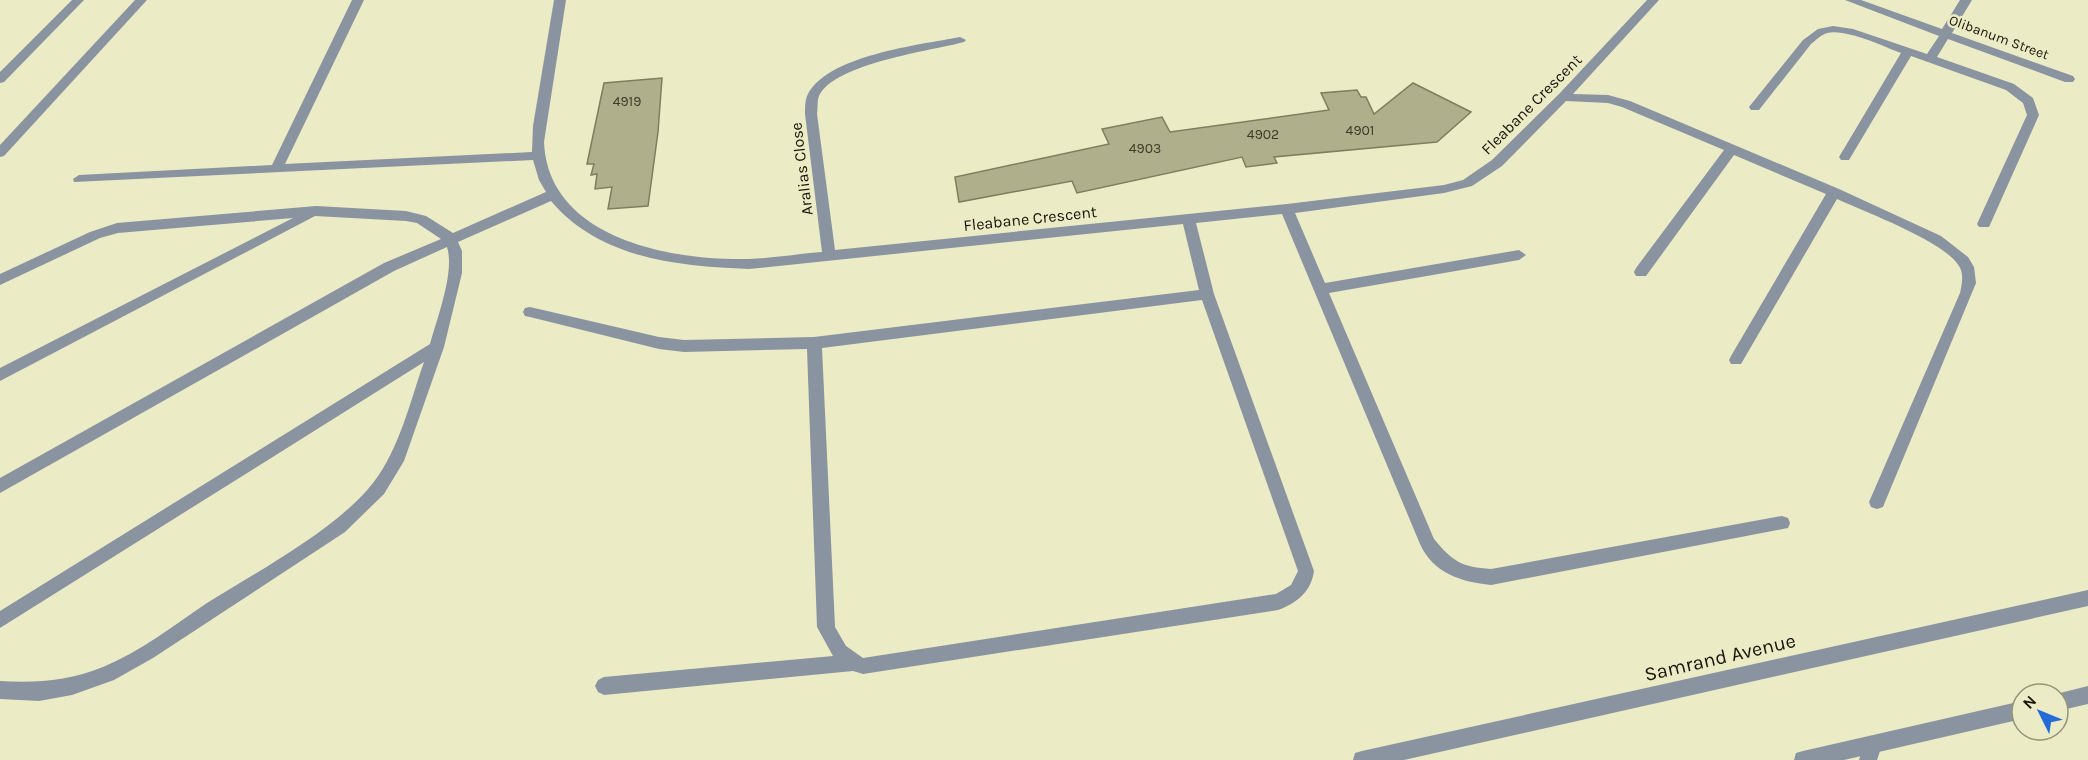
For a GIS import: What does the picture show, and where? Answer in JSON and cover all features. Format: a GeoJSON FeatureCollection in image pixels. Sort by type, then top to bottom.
{"type":"FeatureCollection","features":[{"type":"Feature","properties":{"kind":"street"},"geometry":{"type":"LineString","coordinates":[[0,79],[78,0]]}},
{"type":"Feature","properties":{"kind":"street"},"geometry":{"type":"LineString","coordinates":[[1,151],[141,0]]}},
{"type":"Feature","properties":{"kind":"street"},"geometry":{"type":"LineString","coordinates":[[276,169],[358,0]]}},
{"type":"Feature","properties":{"kind":"street","name":"Fleabane Crescent"},"geometry":{"type":"LineString","coordinates":[[560,0],[539,131],[538,156],[543,178],[552,195],[572,216],[598,233],[631,248],[672,259],[749,264],[1287,209],[1444,189],[1467,183],[1497,163],[1563,97],[1653,0]]}},
{"type":"Feature","properties":{"kind":"street","name":"Olibanum Street"},"geometry":{"type":"LineString","coordinates":[[1851,0],[2069,79]]}},
{"type":"Feature","properties":{"kind":"street"},"geometry":{"type":"LineString","coordinates":[[1930,59],[1966,0]]}},
{"type":"Feature","properties":{"kind":"street"},"geometry":{"type":"LineString","coordinates":[[1755,107],[1815,33],[1837,28],[2010,87],[2029,100],[2033,115],[2017,155],[1984,224]]}},
{"type":"Feature","properties":{"kind":"street","name":"Aralias Close"},"geometry":{"type":"LineString","coordinates":[[829,256],[811,114],[813,95],[824,82],[846,69],[960,40]]}},
{"type":"Feature","properties":{"kind":"street"},"geometry":{"type":"LineString","coordinates":[[1845,157],[1908,51]]}},
{"type":"Feature","properties":{"kind":"street"},"geometry":{"type":"LineString","coordinates":[[1563,97],[1608,99],[1626,104],[1732,148],[1936,239],[1952,250],[1965,264],[1971,281],[1877,502]]}},
{"type":"Feature","properties":{"kind":"street"},"geometry":{"type":"LineString","coordinates":[[1641,272],[1732,148]]}},
{"type":"Feature","properties":{"kind":"street"},"geometry":{"type":"LineString","coordinates":[[79,179],[538,156]]}},
{"type":"Feature","properties":{"kind":"street"},"geometry":{"type":"LineString","coordinates":[[1736,360],[1834,192]]}},
{"type":"Feature","properties":{"kind":"street"},"geometry":{"type":"LineString","coordinates":[[0,486],[389,267],[450,238],[552,195]]}},
{"type":"Feature","properties":{"kind":"street"},"geometry":{"type":"LineString","coordinates":[[1287,209],[1428,544],[1443,563],[1466,575],[1491,577],[1782,523]]}},
{"type":"Feature","properties":{"kind":"street"},"geometry":{"type":"LineString","coordinates":[[0,375],[316,211]]}},
{"type":"Feature","properties":{"kind":"street"},"geometry":{"type":"LineString","coordinates":[[0,280],[95,235],[117,228],[316,211],[406,216],[421,219],[450,238],[455,251],[455,273],[437,347],[396,461],[378,489],[339,527],[147,652],[108,674],[72,686],[39,692],[0,690]]}},
{"type":"Feature","properties":{"kind":"street"},"geometry":{"type":"LineString","coordinates":[[604,686],[850,663],[863,666],[1266,604],[1289,597],[1299,590],[1305,582],[1306,571],[1207,294],[1188,218]]}},
{"type":"Feature","properties":{"kind":"street"},"geometry":{"type":"LineString","coordinates":[[1321,290],[1519,255]]}},
{"type":"Feature","properties":{"kind":"street"},"geometry":{"type":"LineString","coordinates":[[530,312],[630,338],[659,343],[684,345],[814,343],[1207,294]]}},
{"type":"Feature","properties":{"kind":"street"},"geometry":{"type":"LineString","coordinates":[[814,343],[826,627],[839,651],[850,663]]}},
{"type":"Feature","properties":{"kind":"street"},"geometry":{"type":"LineString","coordinates":[[0,620],[437,347]]}},
{"type":"Feature","properties":{"kind":"street","name":"Samrand Avenue"},"geometry":{"type":"LineString","coordinates":[[1362,760],[2088,598]]}},
{"type":"Feature","properties":{"kind":"street"},"geometry":{"type":"LineString","coordinates":[[2070,699],[2088,695]]}},
{"type":"Feature","properties":{"kind":"street"},"geometry":{"type":"LineString","coordinates":[[1803,760],[1870,752],[2010,713]]}},
{"type":"Feature","properties":{"kind":"building"},"geometry":{"type":"Polygon","coordinates":[[[662,78],[658,132],[648,206],[608,209],[612,187],[595,189],[597,174],[591,175],[594,164],[587,164],[604,83],[662,78]]]}},
{"type":"Feature","properties":{"kind":"building"},"geometry":{"type":"Polygon","coordinates":[[[1413,83],[1471,112],[1437,142],[1274,157],[1277,163],[1246,167],[1242,157],[1077,193],[1072,181],[959,202],[955,177],[1109,144],[1102,129],[1162,117],[1170,132],[1329,110],[1321,93],[1357,90],[1361,97],[1366,97],[1374,114],[1413,83]]]}}]}
